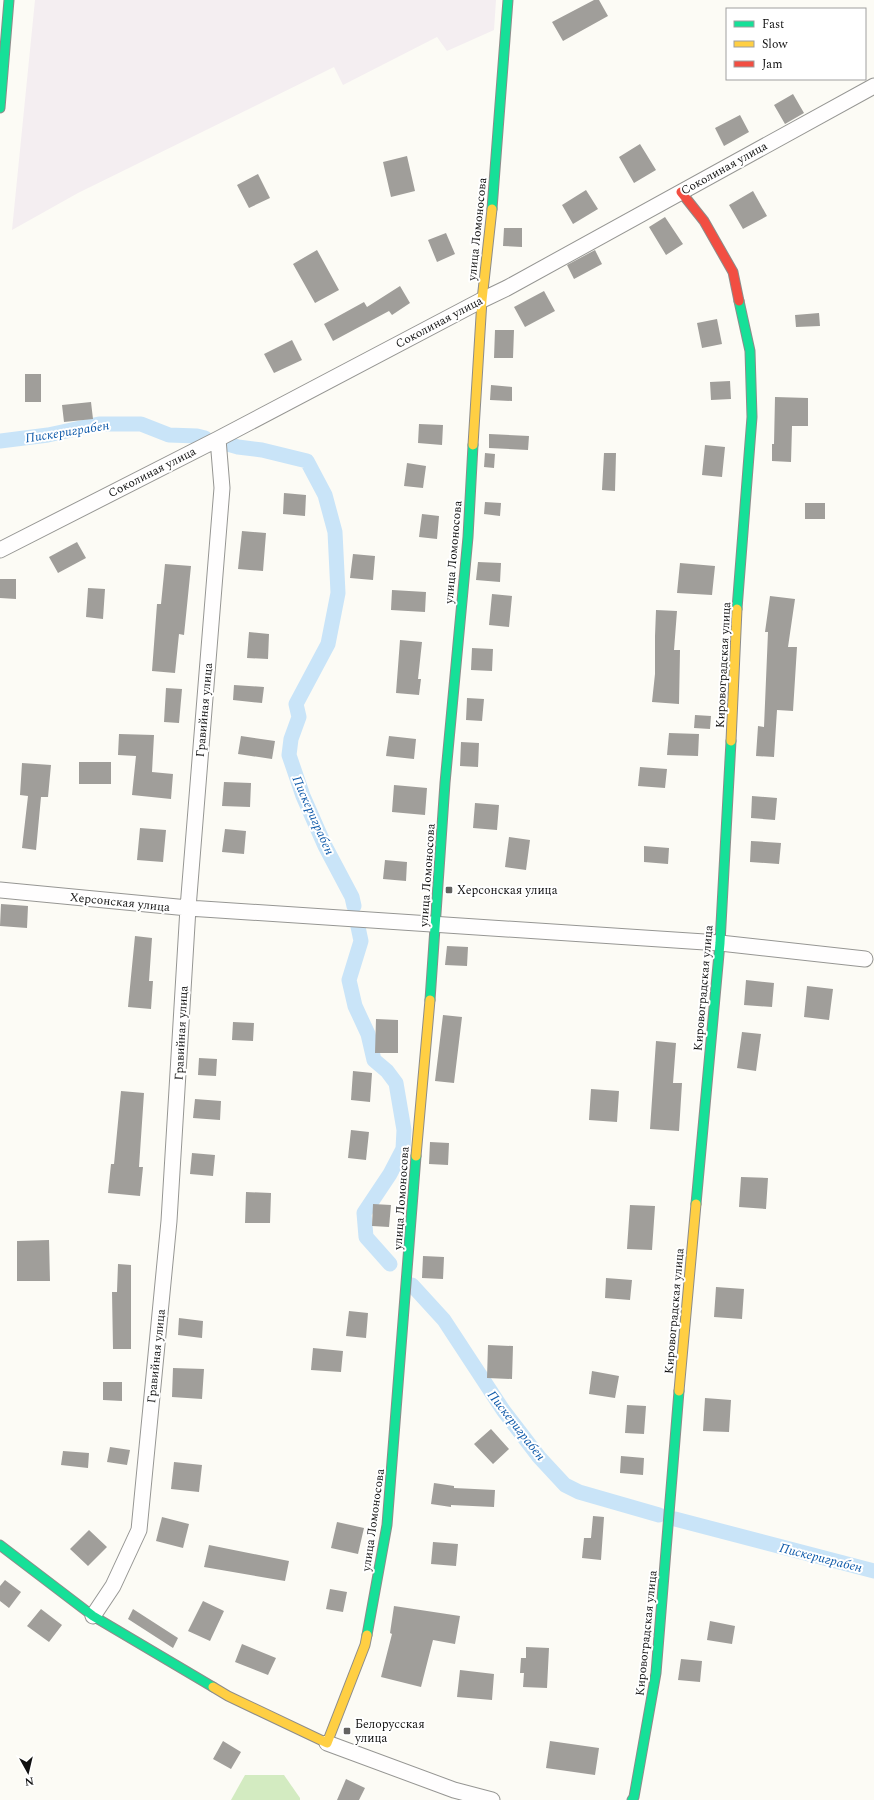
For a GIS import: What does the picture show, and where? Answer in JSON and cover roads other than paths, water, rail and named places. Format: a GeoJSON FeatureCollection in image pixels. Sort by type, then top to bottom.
{"type":"FeatureCollection","features":[{"type":"Feature","properties":{"kind":"street"},"geometry":{"type":"LineString","coordinates":[[0,108],[9,0]]}},
{"type":"Feature","properties":{"kind":"street","name":"улица Ломоносова"},"geometry":{"type":"LineString","coordinates":[[328,1743],[365,1645],[387,1525],[436,924],[445,783],[468,537],[482,300],[492,213],[508,0]]}},
{"type":"Feature","properties":{"kind":"street","name":"Соколиная улица"},"geometry":{"type":"LineString","coordinates":[[0,550],[218,439],[482,300],[508,288],[874,86]]}},
{"type":"Feature","properties":{"kind":"street","name":"Кировоградская улица"},"geometry":{"type":"LineString","coordinates":[[632,1800],[656,1673],[683,1341],[720,943],[739,587],[752,418],[750,351],[733,272],[704,221],[681,192]]}},
{"type":"Feature","properties":{"kind":"street","name":"Гравийная улица"},"geometry":{"type":"LineString","coordinates":[[93,1616],[113,1586],[139,1530],[169,1221],[188,908],[222,488],[218,439]]}},
{"type":"Feature","properties":{"kind":"street","name":"Херсонская улица"},"geometry":{"type":"LineString","coordinates":[[0,890],[188,908],[720,943],[865,959]]}},
{"type":"Feature","properties":{"kind":"street"},"geometry":{"type":"LineString","coordinates":[[0,1545],[93,1616],[228,1696],[328,1743],[454,1790],[492,1800]]}},
{"type":"Feature","properties":{"kind":"waterway","name":"Пискериграбен"},"geometry":{"type":"LineString","coordinates":[[0,441],[48,435],[99,424],[141,424],[169,435],[197,436],[205,438]]}},
{"type":"Feature","properties":{"kind":"waterway","name":"Пискериграбен"},"geometry":{"type":"LineString","coordinates":[[224,443],[238,447],[262,450],[307,461],[325,495],[335,532],[338,593],[328,644],[296,704],[299,717],[291,739],[289,755],[303,796],[325,846],[352,897],[354,906]]}},
{"type":"Feature","properties":{"kind":"waterway","name":"Пискериграбен"},"geometry":{"type":"LineString","coordinates":[[357,922],[361,941],[349,980],[355,1006],[368,1034],[374,1060],[387,1071],[396,1083],[404,1130],[403,1149],[390,1174],[364,1213],[366,1237],[390,1264]]}},
{"type":"Feature","properties":{"kind":"waterway","name":"Пискериграбен"},"geometry":{"type":"LineString","coordinates":[[412,1285],[444,1320],[503,1410],[539,1457],[565,1485],[579,1492],[659,1515]]}},
{"type":"Feature","properties":{"kind":"waterway","name":"Пискериграбен"},"geometry":{"type":"LineString","coordinates":[[675,1519],[874,1571]]}},
{"type":"Feature","properties":{"kind":"place","name":"Херсонская улица"},"geometry":{"type":"Point","coordinates":[449,890]}},
{"type":"Feature","properties":{"kind":"place","name":"Белорусская улица"},"geometry":{"type":"Point","coordinates":[347,1731]}}]}
